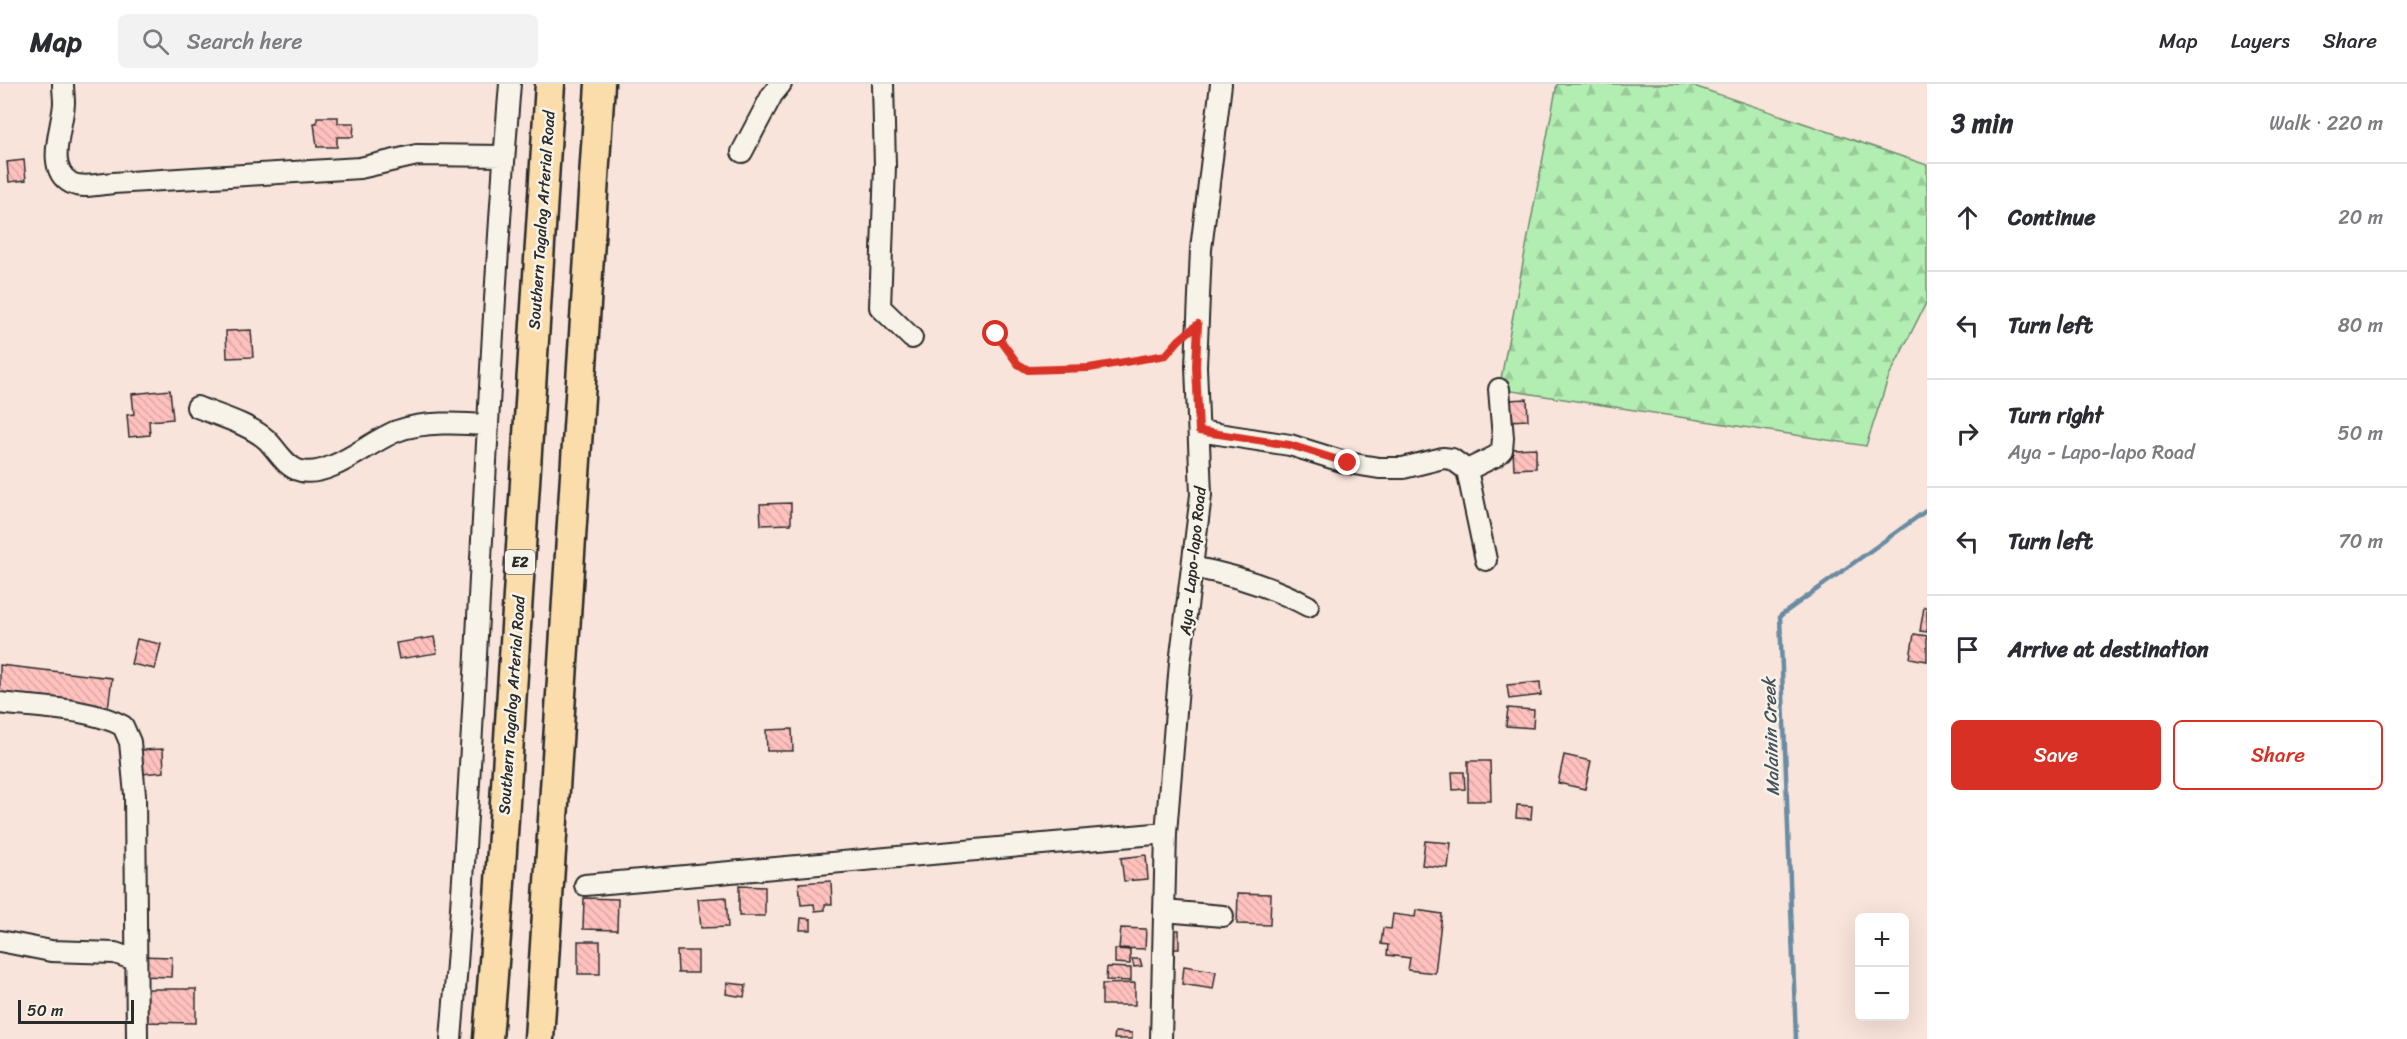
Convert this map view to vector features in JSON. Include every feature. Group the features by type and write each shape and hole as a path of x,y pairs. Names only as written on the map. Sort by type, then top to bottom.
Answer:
{"highway":[{"name":"Southern Tagalog Arterial Road","path":"488,1039 499,898 550,84"},
{"path":"539,1039 600,84"}],"street":[{"path":"63,84 64,103 56,154 60,173 72,184 90,186 360,168 417,155 504,156"},
{"path":"451,1039 468,807 488,425 510,84"},
{"path":"742,152 772,95 781,84"},
{"path":"883,84 885,166 880,308 912,338"},
{"name":"Aya - Lapo-lapo Road","path":"1161,1039 1166,833 1180,663 1202,495 1196,366 1201,249 1221,84"},
{"path":"1467,470 1496,456 1502,450 1499,389"},
{"path":"197,407 249,428 267,440 280,457 300,471 322,470 398,430 449,422 488,425"},
{"path":"1199,431 1290,445 1348,463 1378,468 1403,468 1443,458 1452,459 1467,470 1486,560"},
{"path":"1192,567 1231,574 1260,583 1308,606"},
{"path":"0,703 112,720 123,726 130,742 135,795 137,1039"},
{"path":"585,885 1166,833"},
{"path":"1164,911 1223,916"},
{"path":"0,941 51,951 115,953 135,960"}],"path":[{"path":"996,334 1018,364 1028,370 1089,368 1166,355 1198,324"}],"green space":[{"path":"1557,84 1688,84 1927,165 1927,301 1888,379 1866,446 1499,389"}],"building":[{"path":"317,117 338,117 338,123 354,123 353,137 337,137 337,147 317,147 314,123 317,123"},
{"path":"24,160 26,180 9,182 7,162"},
{"path":"251,330 253,357 227,358 226,331"},
{"path":"170,390 173,419 149,421 150,435 129,437 127,415 134,414 132,394"},
{"path":"1527,399 1528,420 1508,421 1508,400"},
{"path":"1536,448 1536,468 1514,469 1513,449"},
{"path":"791,503 791,524 761,525 760,504"},
{"path":"1924,607 1927,607 1927,632 1920,631"},
{"path":"1914,634 1927,636 1927,661 1910,658"},
{"path":"434,637 437,653 399,659 396,643"},
{"path":"137,639 161,644 155,669 131,664"},
{"path":"0,665 112,678 108,709 0,697"},
{"path":"1540,682 1541,695 1509,699 1507,685"},
{"path":"1508,708 1534,710 1533,728 1506,726"},
{"path":"792,729 793,751 767,751 766,730"},
{"path":"163,749 164,772 142,774 141,750"},
{"path":"1564,755 1591,761 1585,789 1558,783"},
{"path":"1468,761 1490,761 1491,801 1468,801"},
{"path":"1452,772 1464,772 1465,789 1453,790"},
{"path":"1517,805 1532,806 1531,819 1516,818"},
{"path":"1425,841 1451,843 1448,868 1422,865"},
{"path":"1146,855 1148,879 1124,881 1121,858"},
{"path":"831,881 832,904 825,904 825,910 815,911 814,904 801,905 799,883"},
{"path":"739,886 765,887 765,916 739,916"},
{"path":"1238,893 1271,894 1270,925 1237,924"},
{"path":"726,897 728,927 701,928 698,899"},
{"path":"584,898 618,899 617,930 583,929"},
{"path":"1416,910 1442,914 1435,973 1408,970 1410,958 1387,955 1388,945 1381,944 1383,928 1391,929 1393,914 1415,917"},
{"path":"801,918 811,919 811,930 800,930"},
{"path":"1121,928 1146,929 1145,949 1119,948"},
{"path":"1165,930 1179,930 1179,949 1165,949"},
{"path":"578,941 600,941 600,974 578,974"},
{"path":"1115,949 1130,950 1130,964 1115,963"},
{"path":"677,951 698,951 698,973 678,973"},
{"path":"138,956 172,957 171,977 138,976"},
{"path":"1132,959 1140,959 1142,966 1134,967"},
{"path":"1184,966 1216,971 1213,989 1182,984"},
{"path":"1107,967 1131,968 1131,981 1106,980"},
{"path":"727,983 746,985 744,997 726,994"},
{"path":"1135,983 1135,1005 1102,1005 1102,984"},
{"path":"140,989 196,989 196,1023 140,1022"},
{"path":"1115,1032 1132,1033 1132,1039 1114,1039"}],"waterway":[{"name":"Malainin Creek","path":"1796,1039 1780,616 1927,510"}],"route":[{"path":"996,334 1018,364 1028,370 1089,368 1166,355 1198,324 1196,366 1199,431 1290,445 1348,463"}]}
